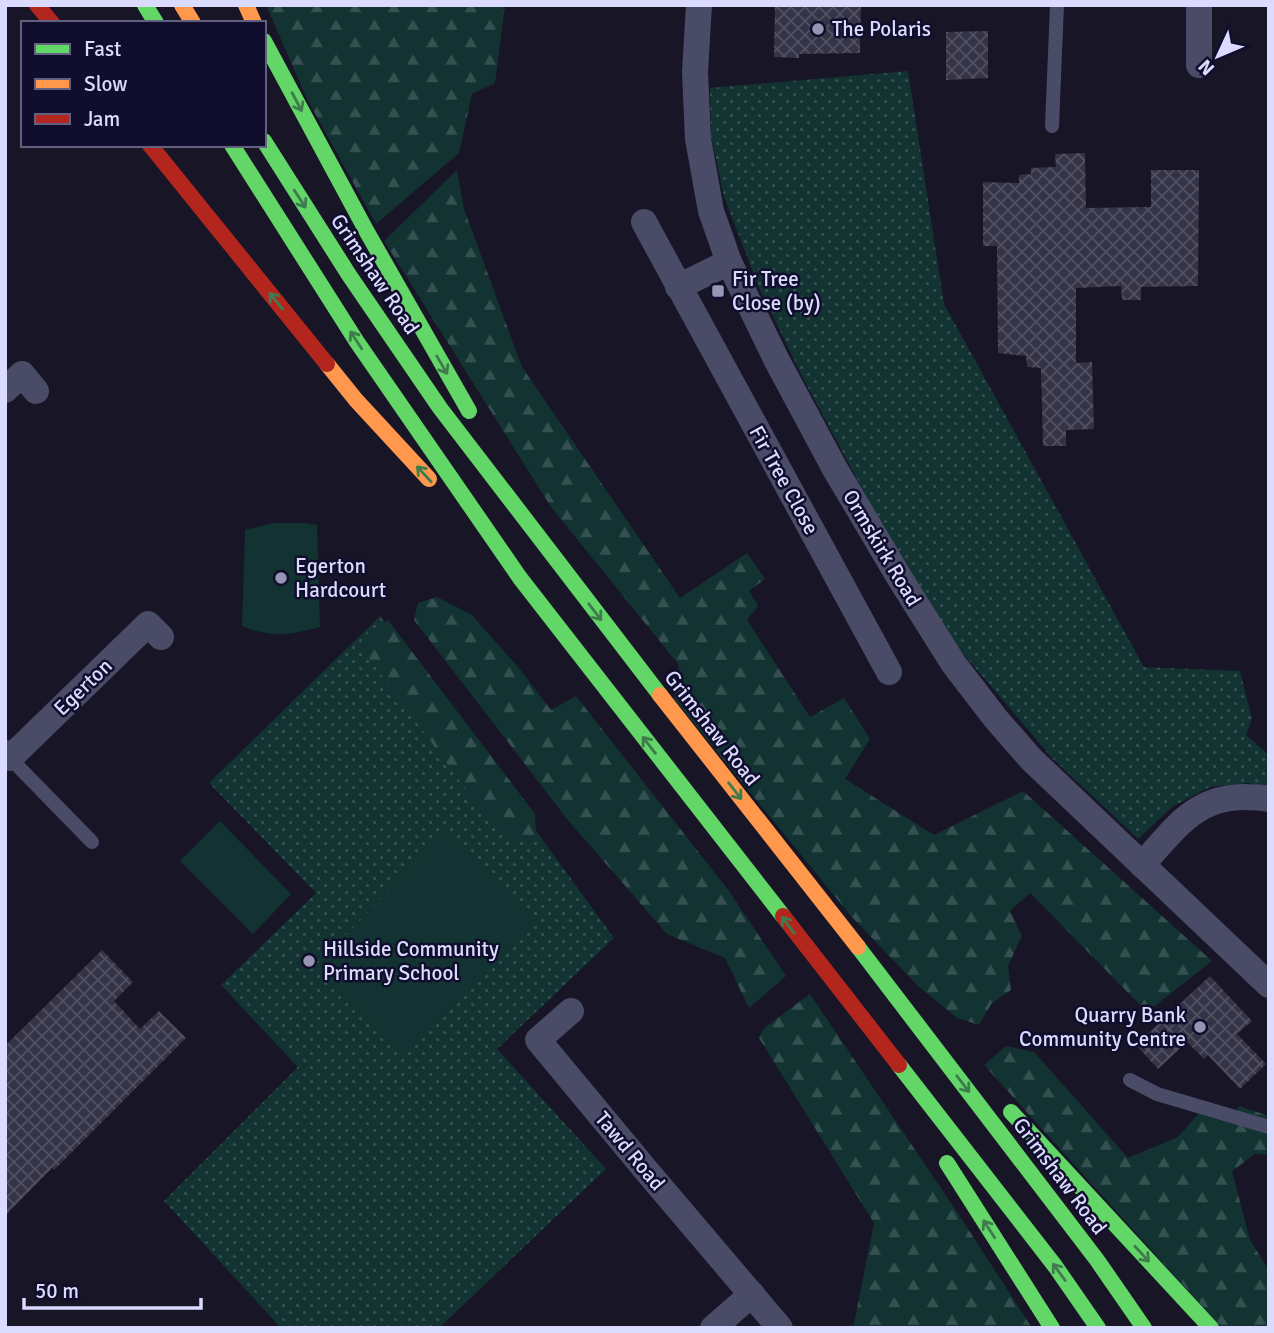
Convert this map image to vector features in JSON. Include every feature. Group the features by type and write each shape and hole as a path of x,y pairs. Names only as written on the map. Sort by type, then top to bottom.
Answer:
{"main road":[{"path":"37,5 49,21"},
{"path":"145,5 155,21"},
{"path":"182,5 192,21"},
{"path":"246,5 253,21"},
{"path":"266,45 367,232 479,428"},
{"name":"Grimshaw Road","path":"266,144 349,275 433,397 632,661 862,952 1089,1249 1144,1328"},
{"path":"152,147 356,400 520,578"},
{"path":"233,147 357,342 520,578 1055,1266 1098,1328"},
{"path":"492,452 553,557"},
{"path":"862,952 975,1074"},
{"path":"830,979 912,1108"},
{"path":"1004,1104 1211,1328"},
{"path":"942,1154 1052,1328"}],"street":[{"name":"Ormskirk Road","path":"699,5 695,72 698,139 711,211 729,262 776,359 835,469 953,663 996,719 1031,759 1269,985"},
{"path":"1199,5 1199,65"},
{"name":"Fir Tree Close","path":"644,222 889,672"},
{"path":"678,287 729,262"},
{"path":"5,390 22,374 36,391"},
{"name":"Egerton","path":"8,756 148,624 161,637"},
{"path":"1142,864 1183,820 1206,804 1232,797 1269,799"},
{"name":"Tawd Road","path":"571,1011 538,1040 780,1328"},
{"path":"713,1328 752,1294"}],"lane":[{"path":"1052,126 1056,5"},
{"path":"8,756 92,842"},
{"path":"1130,1080 1157,1094 1269,1127"}],"green space":[{"path":"266,5 505,5 495,83 472,94 459,153 376,224 307,99"},
{"path":"908,71 944,304 1144,667 1240,671 1252,719 1246,735 1269,755 1269,787 1248,783 1210,787 1172,807 1138,839 1052,758 949,637 880,522 804,380 760,290 724,197 711,136 710,88"},
{"path":"457,170 464,209 522,367 680,598 747,553 765,579 749,591 758,606 747,620 810,717 844,698 870,739 845,779 934,835 1023,791 1212,961 1147,1012 1030,893 1010,911 1022,936 1008,966 1011,990 992,1003 979,1025 957,1018 919,987 850,915 674,699 679,665 551,507 384,241"},
{"name":"Egerton Hardcourt","path":"273,523 317,525 320,627 281,634 242,626 245,530"},
{"path":"437,597 472,615 518,667 551,710 576,696 729,891 786,976 749,1008 725,958 667,934 567,819 414,620 418,603"},
{"name":"Hillside Community Primary School","path":"380,616 614,938 497,1049 606,1169 439,1328 281,1328 164,1201 298,1067 221,985 316,893 209,783"},
{"path":"388,620 535,814 536,834 524,842 498,833 359,644 370,631"},
{"path":"220,821 291,894 253,934 180,861"},
{"path":"447,832 535,923 401,1055 314,967"},
{"path":"810,994 1032,1328 853,1328 874,1223 759,1038 764,1028"},
{"path":"1006,1046 1034,1052 1128,1158 1178,1137 1199,1113 1229,1120 1239,1106 1269,1116 1269,1154 1255,1154 1232,1171 1250,1240 1268,1269 1269,1328 1222,1328 984,1065"}],"building":[{"name":"The Polaris","path":"775,5 861,5 860,53 799,54 799,58 774,57"},
{"path":"988,31 988,78 946,80 946,32"},
{"path":"1085,153 1086,208 1151,207 1151,170 1199,170 1198,286 1141,287 1141,300 1122,300 1121,286 1076,288 1076,363 1092,362 1094,429 1066,430 1066,446 1043,446 1041,368 1027,367 1026,356 998,353 997,246 983,246 983,182 1019,183 1019,175 1031,174 1031,168 1056,167 1055,154"},
{"path":"102,950 133,982 114,1001 140,1029 159,1011 186,1038 5,1216 5,1046"},
{"name":"Quarry Bank Community Centre","path":"1210,976 1252,1021 1237,1034 1266,1064 1240,1089 1208,1055 1204,1059 1187,1042 1158,1069 1136,1045"}],"traffic: fast":[{"path":"145,5 155,21"},
{"path":"266,45 367,232 469,411"},
{"path":"266,144 349,275 440,408 660,695"},
{"path":"233,147 357,342 520,578 783,916"},
{"path":"858,947 1097,1260 1144,1328"},
{"path":"899,1065 1055,1266 1098,1328"},
{"path":"1011,1112 1211,1328"},
{"path":"947,1163 1052,1328"}],"traffic: slow":[{"path":"182,5 192,21"},
{"path":"246,5 253,21"},
{"path":"327,364 356,400 429,479"},
{"path":"660,695 858,947"}],"traffic: jam":[{"path":"37,5 50,21"},
{"path":"152,147 327,364"},
{"path":"783,916 899,1065"}],"place":[{"name":"The Polaris","path":"818,29"},
{"name":"Fir Tree Close (by)","path":"718,291"},
{"name":"Egerton Hardcourt","path":"281,578"},
{"name":"Hillside Community Primary School","path":"309,961"},
{"name":"Quarry Bank Community Centre","path":"1200,1027"}]}
